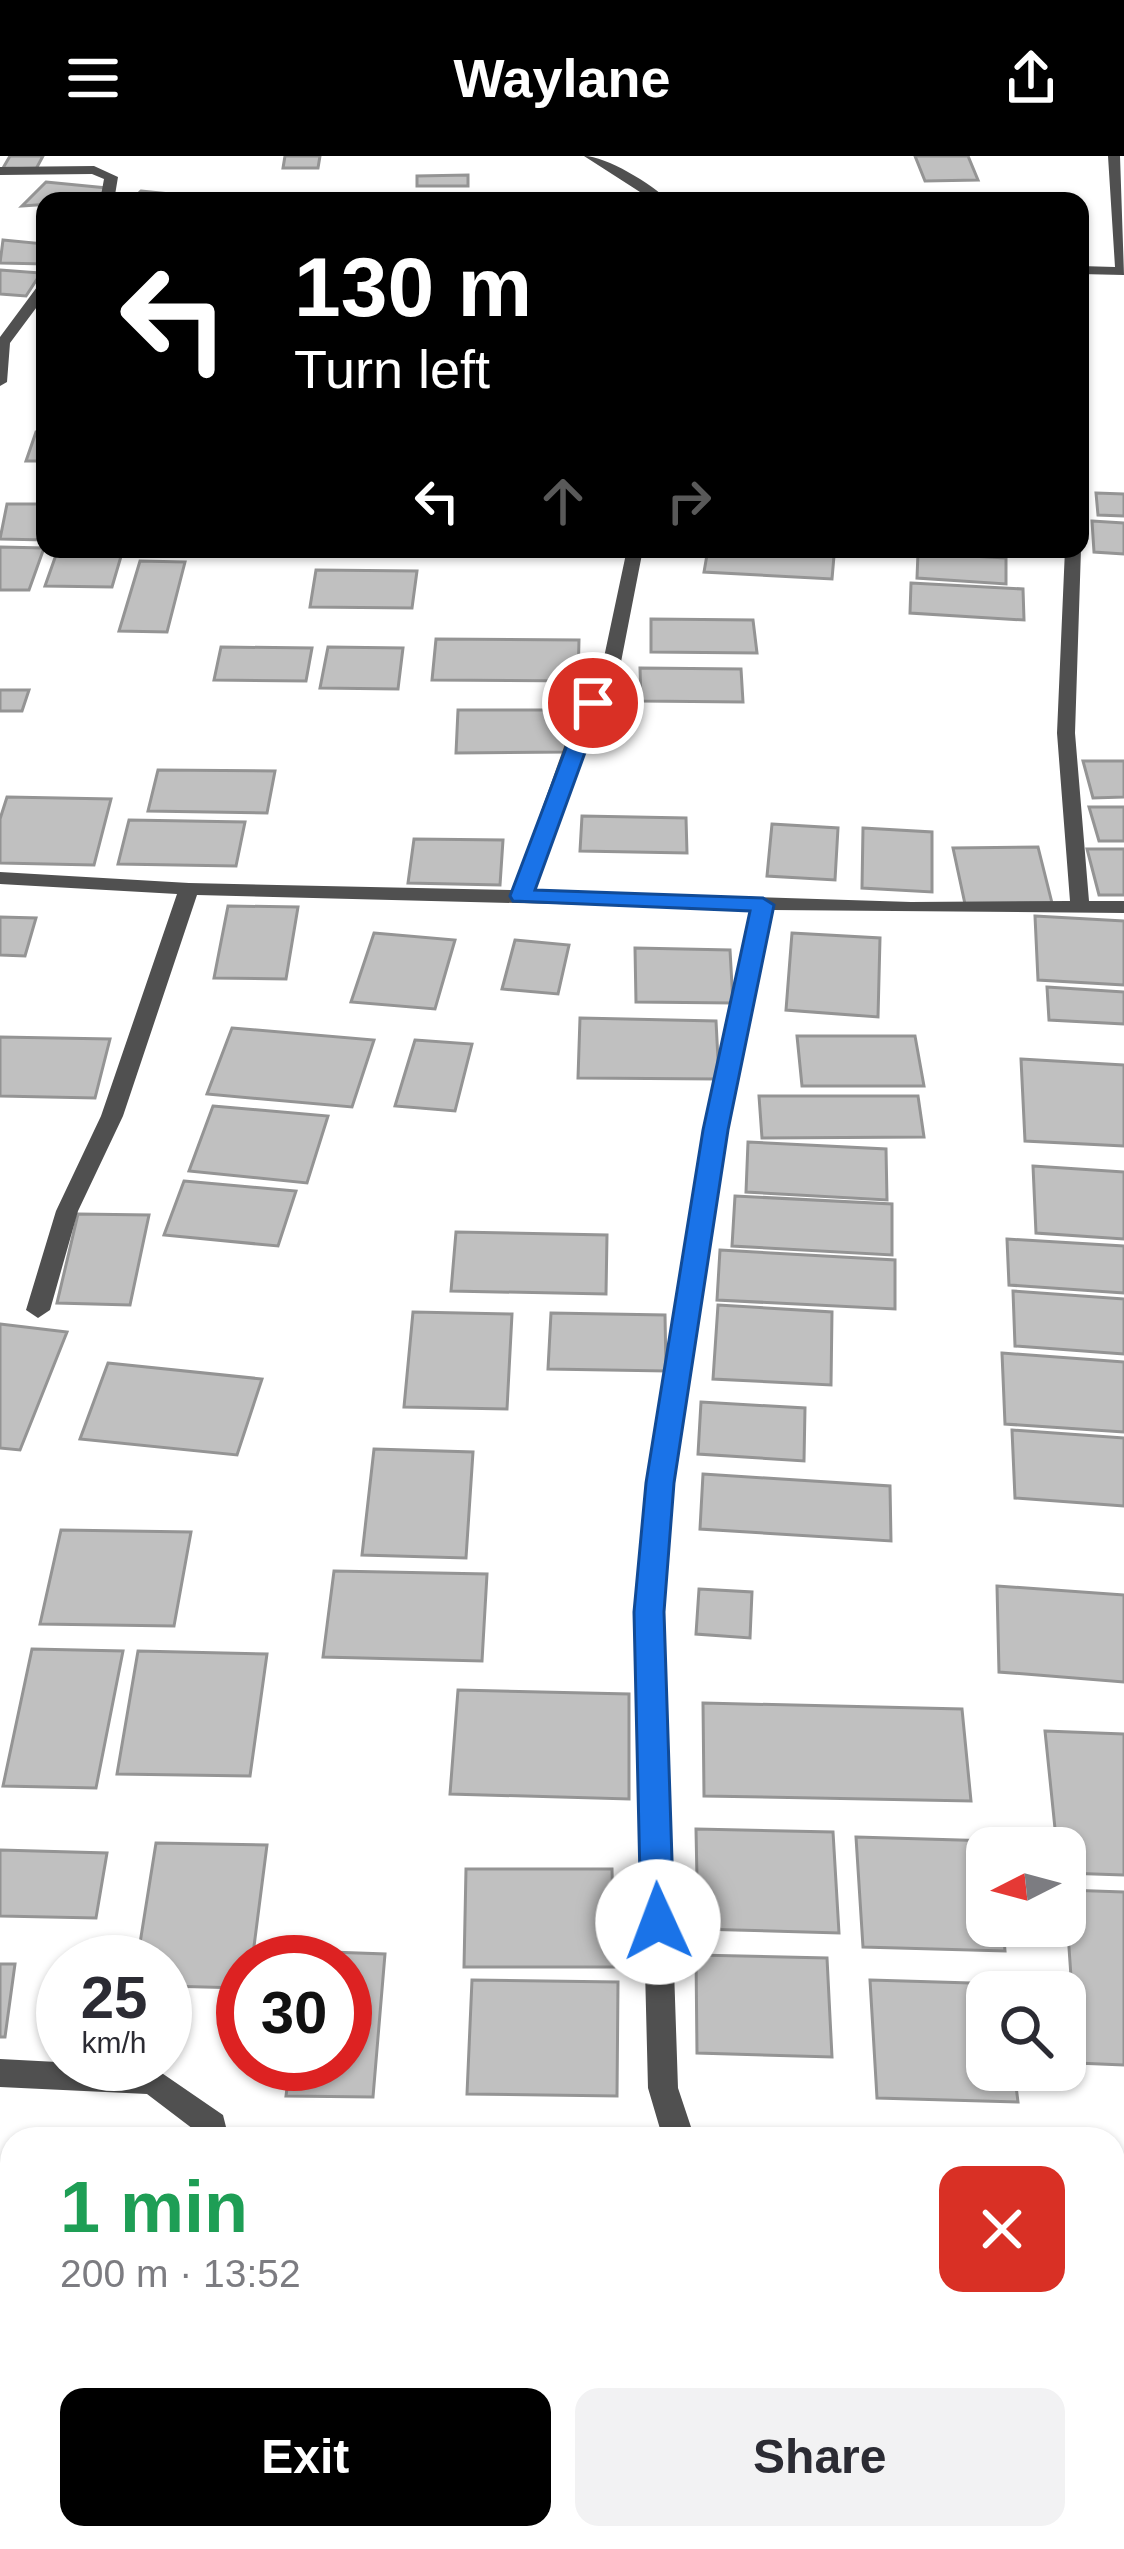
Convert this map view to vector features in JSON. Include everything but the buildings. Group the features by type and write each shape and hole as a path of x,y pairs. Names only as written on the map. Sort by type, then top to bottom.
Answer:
{"street":[{"path":"590,156 606,170 644,184 652,192"},
{"path":"1089,270 1123,271 1114,156"},
{"path":"0,171 97,163 111,177 108,192"},
{"path":"0,382 2,343 36,298"},
{"path":"521,896 574,744 612,662 633,558"},
{"path":"1072,558 1066,775 1081,908"},
{"path":"0,878 189,889 763,905 1124,907"},
{"path":"38,1310 67,1211 112,1116 189,889"},
{"path":"675,2127 663,2088 649,1612 660,1483 682,1330 716,1130 763,905"},
{"path":"0,2073 153,2081 212,2127"}],"route":[{"path":"593,703 521,896 763,905 716,1130 660,1483 649,1612 658,1922"}]}
